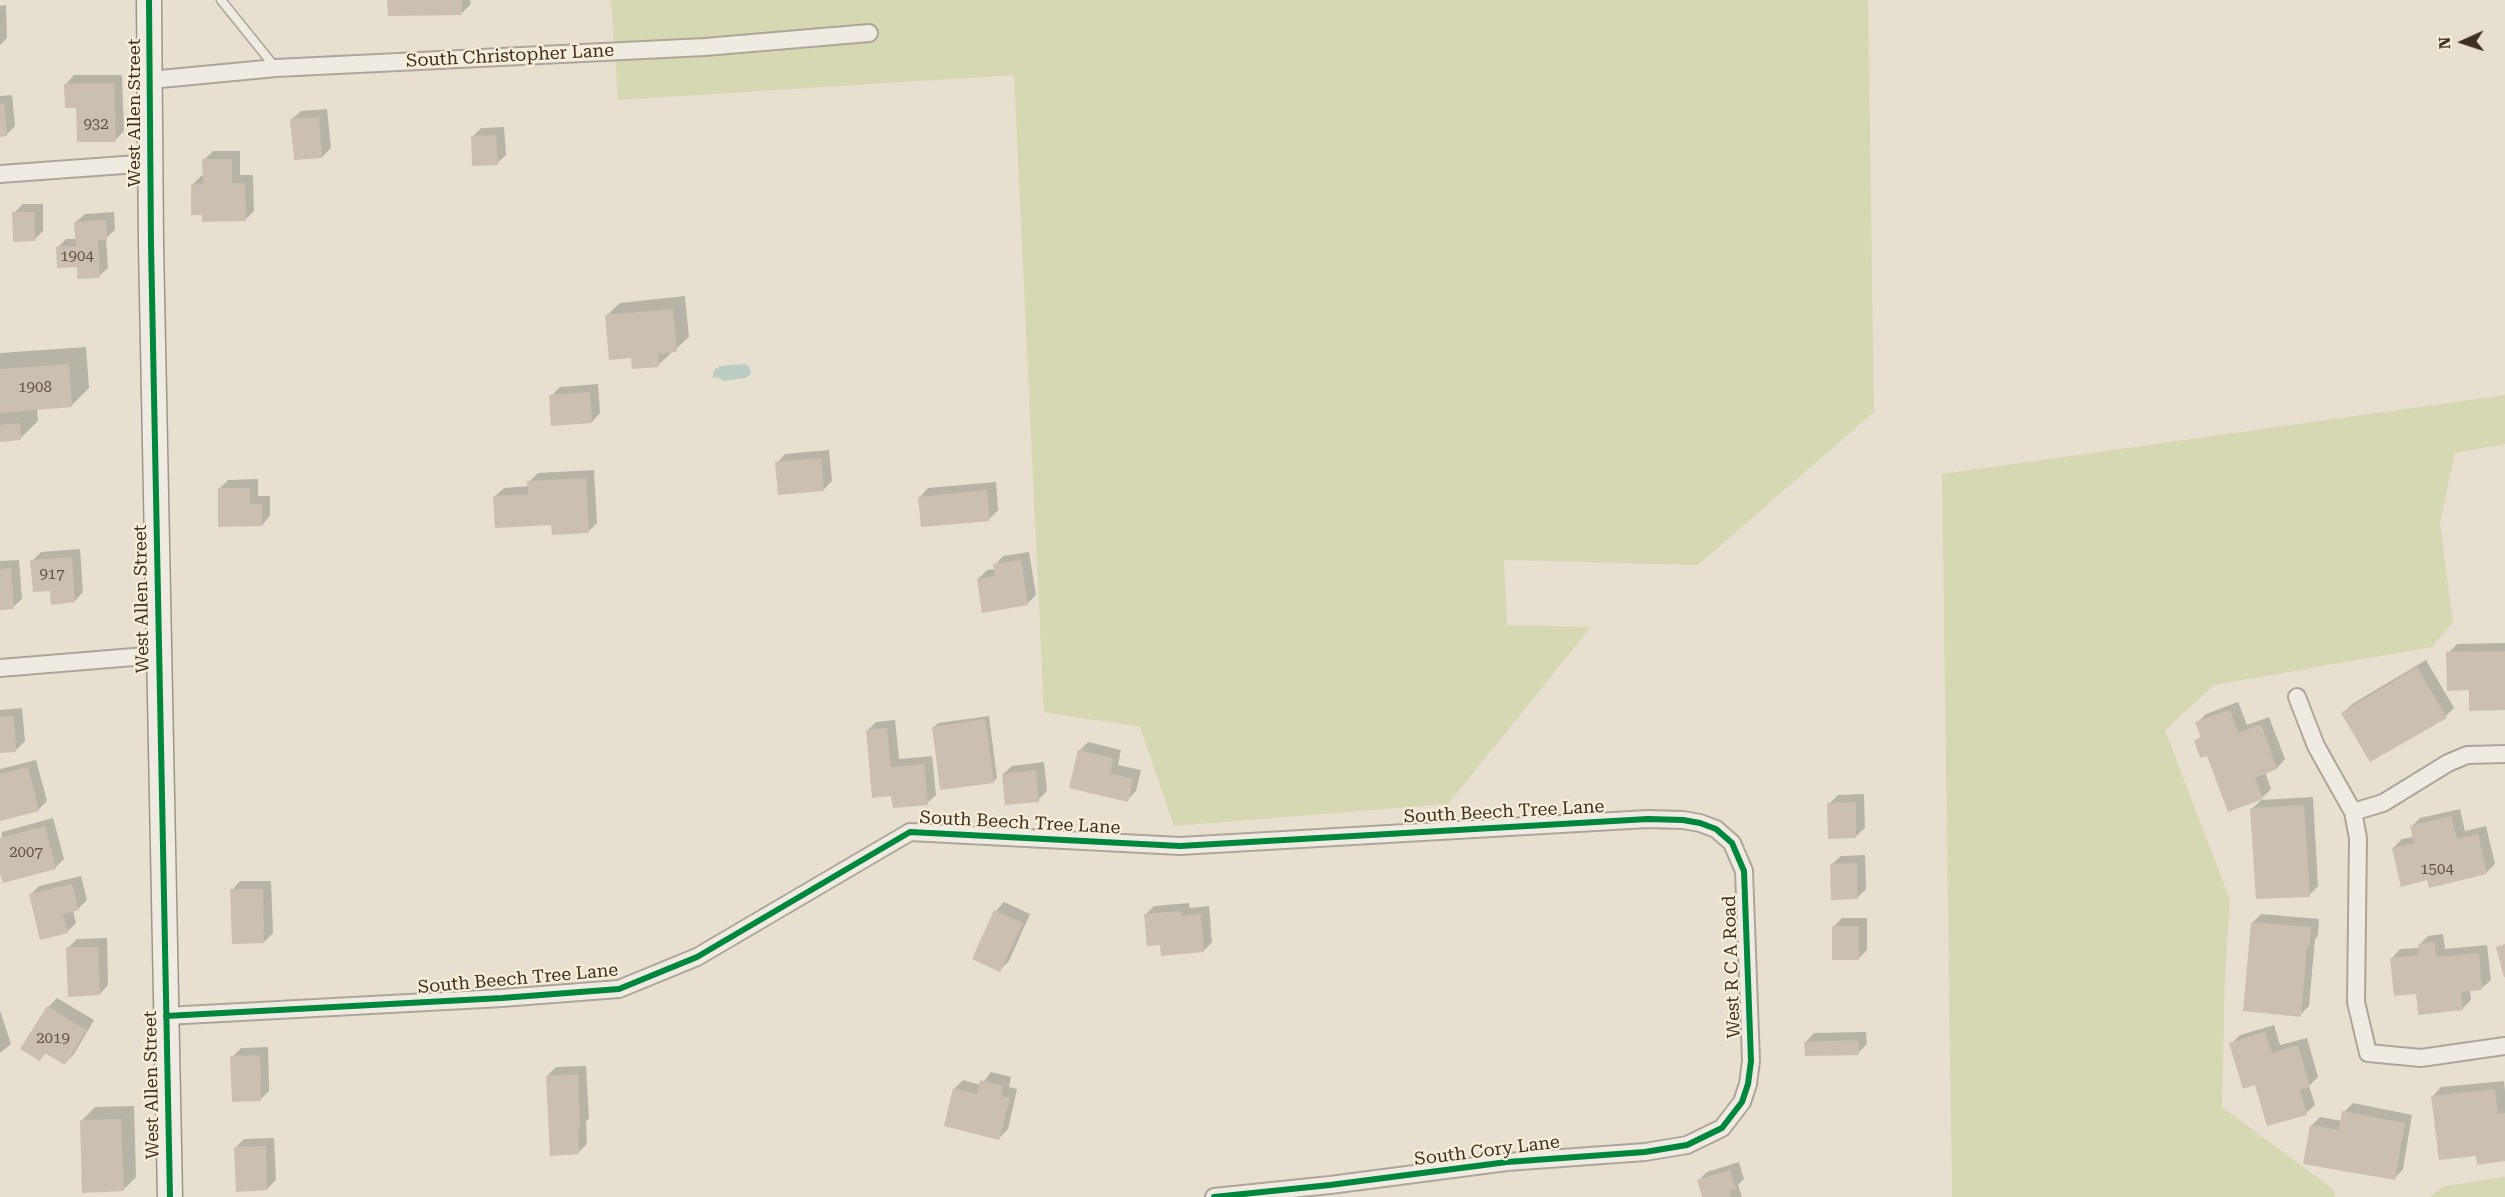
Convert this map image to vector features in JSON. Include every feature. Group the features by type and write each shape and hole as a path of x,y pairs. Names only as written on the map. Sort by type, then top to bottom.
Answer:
{"street":[{"name":"West Allen Street","path":"149,0 158,655 170,1197"},
{"name":"South Christopher Lane","path":"150,80 276,68 705,46 869,33"},
{"path":"0,174 151,163"},
{"path":"0,668 158,655"},
{"path":"2297,697 2316,746 2354,812 2358,838 2356,1002 2368,1053 2421,1058 2505,1046"},
{"path":"2354,812 2383,803 2448,763 2467,755 2505,753"},
{"name":"South Beech Tree Lane","path":"166,1016 501,998 618,989 697,957 910,832 1180,846 1648,819 1683,820 1716,829 1732,843 1744,871"},
{"name":"West R C A Road","path":"1744,871 1751,1061"},
{"name":"South Cory Lane","path":"1214,1197 1342,1184 1507,1162 1645,1152 1687,1145 1722,1128 1733,1115 1742,1102 1748,1084 1751,1061"}],"lane":[{"path":"221,0 276,68"}],"green space":[{"path":"611,0 1868,0 1874,412 1698,565 1504,560 1507,625 1591,627 1448,804 1174,826 1140,727 1044,712 1014,75 618,100"},
{"path":"2505,395 2505,444 2455,453 2440,522 2453,623 2432,647 2214,685 2165,730 2230,900 2225,975 2222,1107 2333,1189 2335,1197 1952,1197 1942,474"},
{"path":"2505,1177 2505,1197 2430,1197 2444,1186"}],"shaded area":[{"path":"745,364 750,368 751,374 745,378 723,381 718,377 713,378 713,371 720,366"}],"building":[{"path":"387,0 462,0 462,15 388,16"},
{"path":"114,83 116,142 77,142 76,108 65,108 64,84"},
{"path":"0,103 4,103 7,136 0,137"},
{"path":"319,117 322,158 294,160 290,119"},
{"path":"496,135 498,165 472,166 471,136"},
{"path":"202,159 232,159 232,183 245,183 246,221 202,222 202,215 191,215 191,185 203,184"},
{"path":"12,212 35,212 35,241 13,242"},
{"path":"106,220 107,240 98,240 100,278 77,279 77,267 57,268 56,247 76,246 74,222"},
{"path":"673,309 677,352 658,354 659,367 632,369 631,358 609,360 605,315"},
{"path":"69,364 72,407 0,413 0,369"},
{"path":"590,392 592,423 551,426 549,395"},
{"path":"20,423 21,440 0,442 0,425"},
{"path":"821,458 824,491 778,495 775,462"},
{"path":"586,478 589,533 552,535 551,525 495,528 493,496 528,494 527,481"},
{"path":"218,488 250,488 250,504 262,504 262,526 218,527"},
{"path":"987,490 990,521 921,527 918,497"},
{"path":"72,557 75,602 51,605 50,591 33,592 30,560"},
{"path":"1021,560 1028,605 982,613 977,579 995,576 993,564"},
{"path":"11,568 14,609 0,610 0,569"},
{"path":"2505,651 2505,710 2469,711 2469,690 2447,691 2446,652"},
{"path":"2417,667 2447,718 2370,762 2341,713"},
{"path":"2230,710 2238,733 2261,724 2277,769 2255,778 2263,799 2228,812 2207,756 2200,758 2194,740 2201,738 2195,722"},
{"path":"14,716 16,752 0,753 0,717"},
{"path":"985,719 994,783 940,790 932,727"},
{"path":"887,728 891,767 924,764 928,805 893,808 891,796 872,798 866,730"},
{"path":"1078,750 1113,758 1110,773 1133,779 1128,802 1069,788"},
{"path":"28,767 39,811 0,821 0,774"},
{"path":"1036,770 1039,802 1005,805 1002,774"},
{"path":"1856,802 1856,838 1828,839 1827,803"},
{"path":"2304,805 2310,897 2256,899 2250,808"},
{"path":"2451,816 2457,839 2478,834 2487,874 2429,888 2427,880 2401,887 2392,848 2414,843 2410,826"},
{"path":"45,826 56,869 3,883 0,874 0,838"},
{"path":"1857,863 1857,899 1831,900 1830,864"},
{"path":"72,884 79,910 63,914 68,933 40,940 29,894"},
{"path":"230,889 263,889 264,943 232,944"},
{"path":"994,910 1023,923 1000,972 972,959"},
{"path":"1181,911 1181,916 1201,914 1204,952 1161,956 1160,945 1147,946 1144,914"},
{"path":"2251,922 2311,927 2310,946 2307,946 2301,1017 2243,1011"},
{"path":"1832,926 1859,926 1859,960 1832,960"},
{"path":"2435,942 2436,957 2479,953 2482,990 2461,992 2463,1010 2418,1015 2416,994 2394,996 2390,958 2419,955 2418,944"},
{"path":"2505,944 2505,977 2504,977 2496,947"},
{"path":"66,947 98,947 100,995 68,997"},
{"path":"47,1006 86,1030 65,1065 45,1053 40,1061 20,1049"},
{"path":"2265,1032 2272,1053 2298,1045 2310,1087 2300,1090 2307,1115 2267,1126 2255,1085 2243,1089 2229,1043"},
{"path":"1858,1040 1859,1055 1805,1056 1804,1042"},
{"path":"260,1055 261,1101 232,1102 230,1056"},
{"path":"578,1074 579,1154 550,1156 546,1076"},
{"path":"980,1080 1003,1086 1001,1096 1010,1098 999,1140 944,1126 953,1088 977,1094"},
{"path":"2495,1089 2498,1114 2505,1113 2505,1161 2477,1165 2476,1156 2439,1160 2431,1096"},
{"path":"2342,1111 2405,1123 2395,1180 2303,1164 2310,1125 2339,1130"},
{"path":"121,1119 124,1191 82,1193 80,1120"},
{"path":"266,1146 267,1190 236,1192 234,1147"},
{"path":"1730,1170 1736,1189 1729,1191 1731,1197 1702,1197 1697,1180"}],"cycle path":[{"path":"149,0 151,244 170,1197"},
{"path":"166,1016 502,998 619,989 697,957 910,832 1180,846 1648,819 1700,823 1716,829 1732,843 1744,871 1751,1061 1748,1084 1742,1102 1722,1128 1687,1145 1645,1152 1507,1162 1330,1185 1214,1197"}]}
